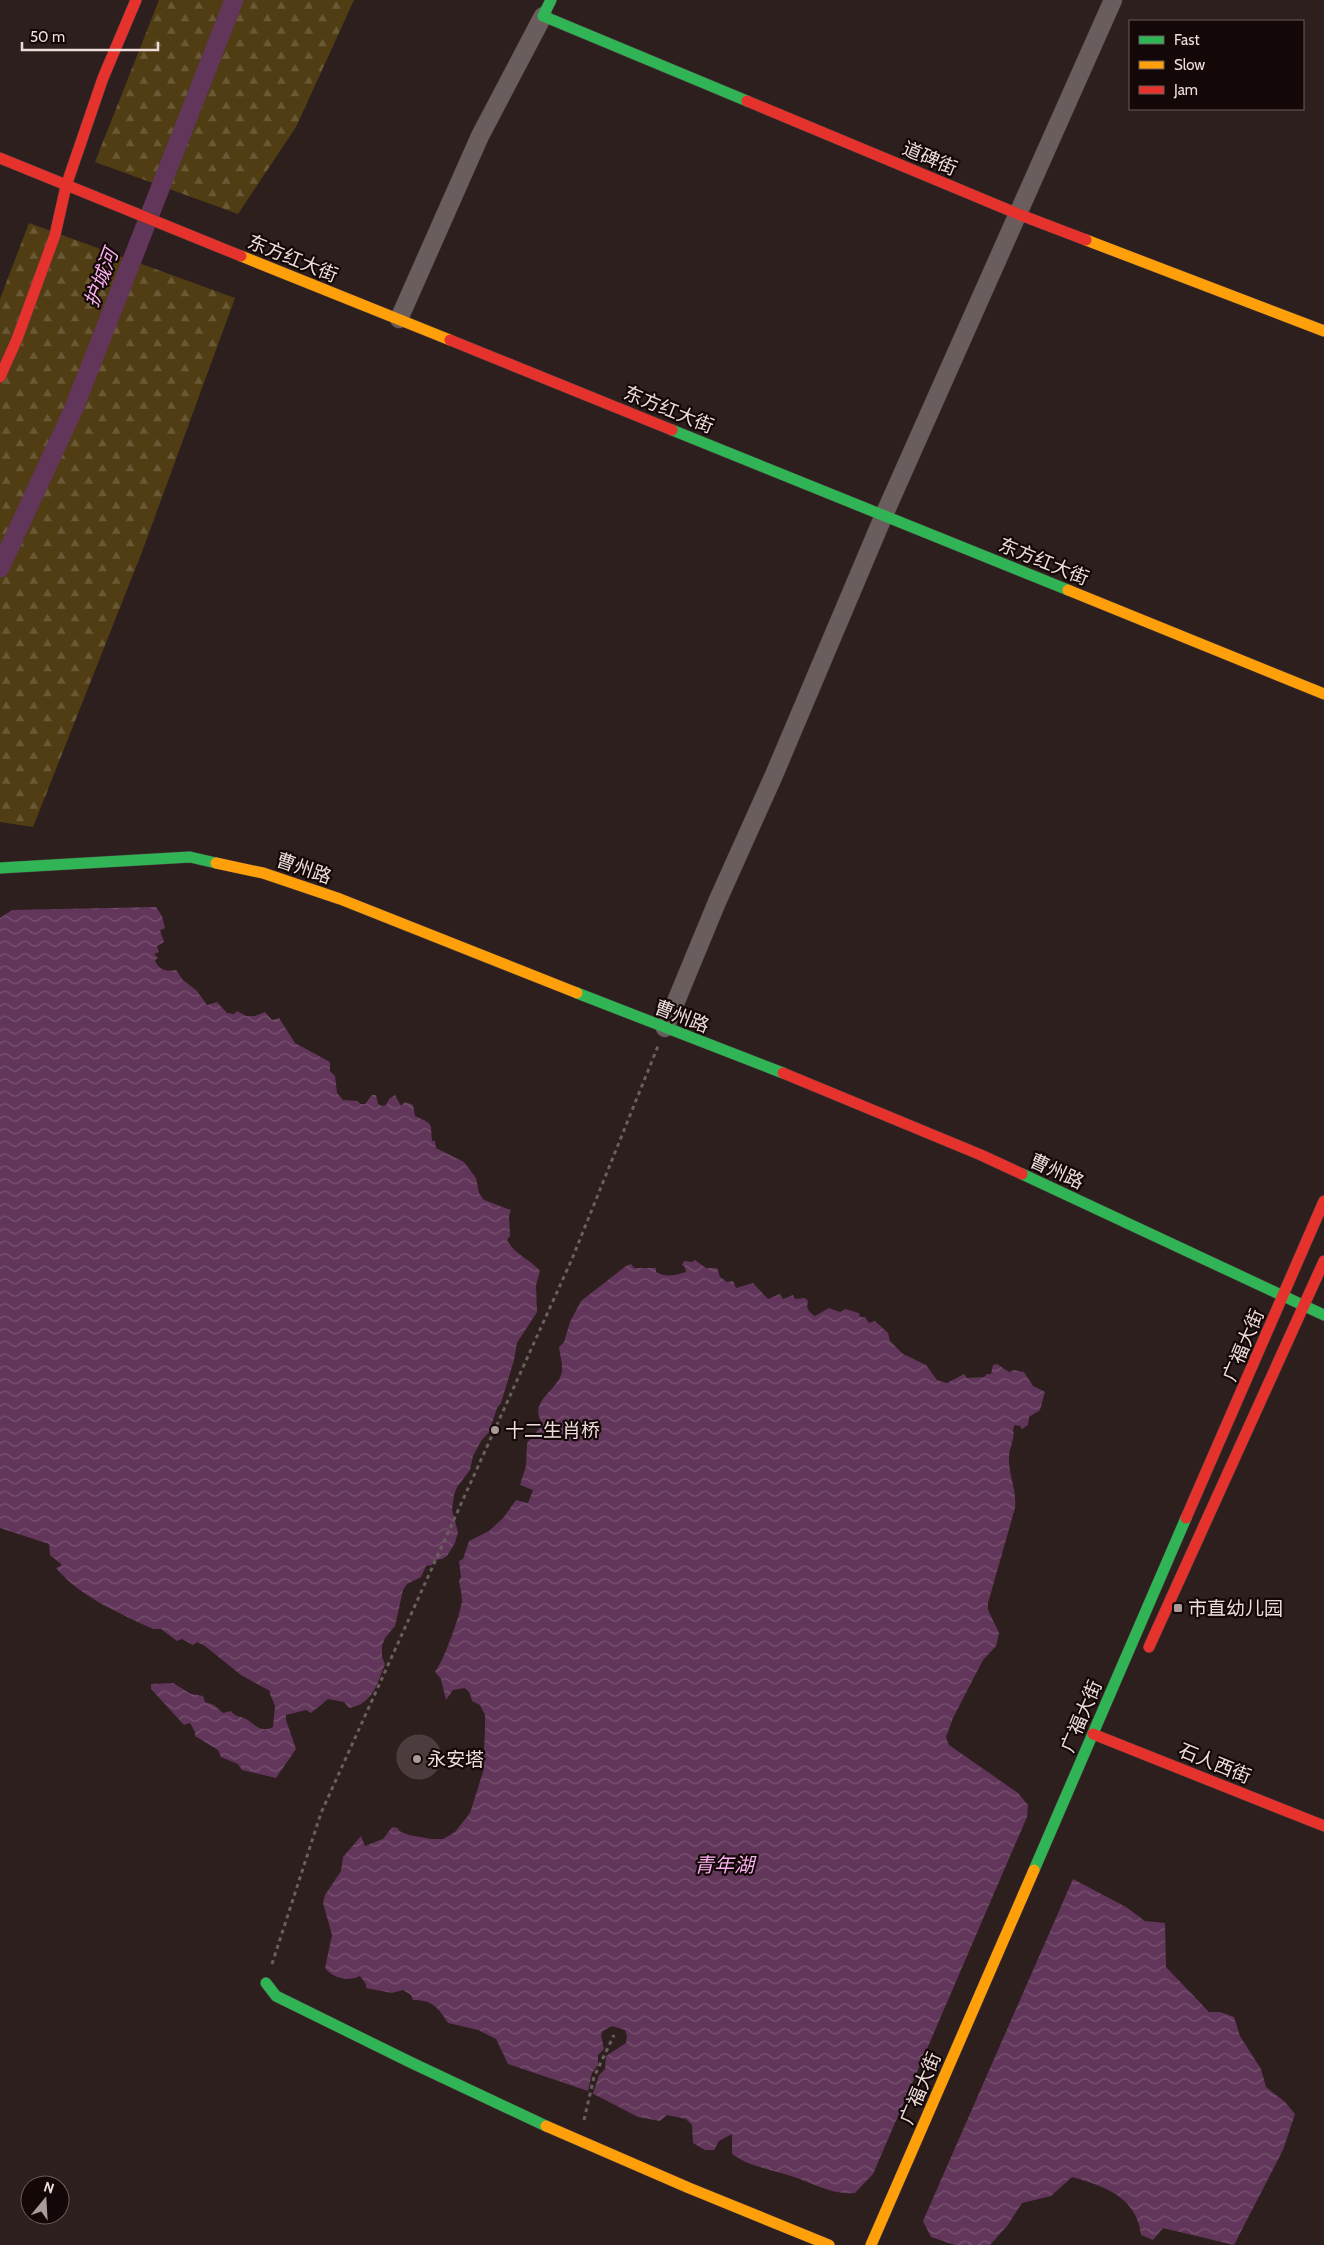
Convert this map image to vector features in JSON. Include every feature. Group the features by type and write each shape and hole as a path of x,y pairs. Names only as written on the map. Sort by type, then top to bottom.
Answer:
{"main road":[{"path":"0,377 17,339 55,235 66,186 103,78 136,0"},
{"path":"543,16 551,0"},
{"name":"道碑街","path":"543,16 1018,214 1324,331"},
{"name":"东方红大街","path":"0,158 884,514 1324,694"},
{"name":"曹州路","path":"0,868 190,857 263,872 340,899 765,1066 981,1155 1324,1315"},
{"name":"广福大街","path":"875,2244 1093,1734 1324,1202"},
{"name":"广福大街","path":"1144,1658 1305,1306 1324,1260"},
{"name":"石人西街","path":"1093,1734 1324,1826"},
{"path":"266,1983 276,1996 372,2045 718,2202 829,2245"}],"street":[{"path":"665,1028 717,902 774,774 884,514 1113,0"},
{"path":"399,319 480,136 543,16"}],"path":[{"path":"266,1983 322,1814 572,1259 665,1028"},
{"path":"578,2140 594,2077 614,2035"}],"green space":[{"path":"159,0 354,0 296,127 238,214 95,162"},
{"path":"29,223 235,298 142,552 33,827 0,822 0,299"}],"water":[{"path":"156,907 162,916 165,928 160,930 164,942 157,946 159,952 154,954 158,958 155,960 158,966 169,971 176,970 183,980 197,991 207,1005 217,1002 227,1013 234,1014 237,1011 246,1016 255,1016 265,1012 272,1020 279,1018 295,1043 330,1062 330,1071 335,1076 337,1093 343,1100 358,1101 360,1104 365,1104 372,1095 376,1095 378,1104 382,1106 386,1105 389,1099 395,1095 401,1106 405,1102 413,1105 415,1116 429,1123 432,1141 435,1141 436,1148 464,1162 476,1178 479,1193 484,1200 511,1210 509,1216 510,1236 507,1240 518,1253 540,1271 536,1285 537,1312 517,1343 501,1403 497,1408 489,1432 481,1441 473,1456 470,1470 457,1487 454,1495 452,1510 458,1532 455,1543 447,1556 435,1560 432,1565 426,1566 421,1577 407,1584 403,1590 395,1626 385,1638 382,1646 382,1657 385,1664 369,1698 357,1706 349,1708 344,1702 328,1699 311,1713 306,1710 286,1715 296,1749 276,1778 242,1770 238,1764 221,1757 218,1750 195,1736 190,1723 184,1725 151,1689 151,1684 173,1683 191,1694 203,1696 205,1702 214,1705 223,1713 231,1711 261,1729 273,1727 275,1706 270,1691 241,1675 205,1646 197,1642 193,1645 182,1639 177,1641 161,1629 153,1629 88,1596 76,1588 56,1568 62,1565 50,1555 49,1544 0,1528 0,918 12,910"},
{"name":"青年湖","path":"695,1260 706,1268 717,1268 720,1277 727,1282 733,1281 736,1288 753,1283 768,1299 780,1294 783,1299 793,1295 795,1299 805,1298 808,1301 808,1310 815,1316 829,1308 840,1312 845,1309 859,1313 860,1317 865,1317 869,1323 875,1321 888,1333 890,1341 903,1354 926,1365 937,1380 947,1383 964,1374 967,1378 984,1377 987,1374 991,1374 993,1365 997,1364 1009,1372 1014,1370 1024,1372 1033,1386 1045,1392 1040,1410 1029,1417 1028,1425 1022,1429 1020,1426 1015,1425 1013,1429 1009,1463 1015,1495 1015,1508 988,1603 988,1610 999,1633 996,1646 983,1660 953,1718 946,1737 949,1745 1018,1793 1028,1805 1027,1817 873,2174 855,2193 830,2190 746,2162 732,2154 732,2134 719,2141 714,2150 705,2150 693,2143 692,2125 686,2119 667,2115 660,2121 638,2117 588,2091 508,2064 496,2039 478,2030 448,2023 434,2005 425,2001 413,2000 411,1995 403,1990 392,1993 366,1988 366,1984 360,1976 351,1979 336,1977 325,1968 332,1935 323,1903 325,1895 341,1871 343,1857 361,1836 365,1846 383,1839 392,1827 398,1828 399,1831 409,1835 443,1839 455,1832 470,1813 483,1772 485,1715 480,1705 472,1701 470,1693 465,1688 453,1690 446,1700 441,1679 435,1672 447,1648 461,1608 459,1561 463,1559 469,1541 489,1531 504,1517 516,1500 528,1503 533,1490 520,1485 526,1466 527,1443 543,1424 538,1410 540,1403 561,1375 562,1365 559,1347 564,1342 570,1322 581,1301 626,1266 631,1264 634,1268 656,1268 656,1272 671,1275 686,1272 685,1267 682,1265 684,1261 692,1262"},
{"path":"1073,1879 1126,1907 1145,1921 1165,1923 1166,1967 1209,2012 1220,2012 1234,2017 1240,2036 1261,2069 1266,2087 1285,2102 1295,2114 1283,2150 1234,2245 1163,2228 1153,2240 1141,2235 1133,2211 1126,2202 1107,2189 1072,2177 1051,2196 1022,2203 1007,2226 990,2245 955,2245 931,2237 923,2221"}],"pier":[{"path":"612,2026 625,2030 627,2036 626,2043 606,2056 605,2069 599,2075 593,2093 588,2091 592,2073 598,2065 598,2055 604,2049 601,2035 603,2031"}],"building":[{"path":"419,1735 431,1739 437,1745 441,1757 437,1769 431,1775 419,1779 407,1775 401,1769 397,1757 401,1745 407,1739"}],"waterway":[{"name":"护城河","path":"0,568 74,408 234,0"}],"traffic: fast":[{"path":"551,0 543,16 747,101"},
{"path":"672,430 1068,590"},
{"path":"0,868 190,857 216,863"},
{"path":"577,993 783,1073"},
{"path":"1022,1174 1324,1315"},
{"path":"1034,1870 1186,1518"},
{"path":"266,1983 276,1996 546,2126"}],"traffic: slow":[{"path":"1086,240 1324,331"},
{"path":"241,256 450,340"},
{"path":"1068,590 1324,694"},
{"path":"216,863 263,873 340,899 577,993"},
{"path":"871,2245 1034,1870"},
{"path":"546,2126 689,2188 829,2245"}],"traffic: jam":[{"path":"0,377 17,339 55,235 66,186 103,78 136,0"},
{"path":"747,101 1018,214 1086,240"},
{"path":"0,158 241,256"},
{"path":"450,340 672,430"},
{"path":"783,1073 981,1155 1022,1174"},
{"path":"1186,1518 1324,1201"},
{"path":"1149,1647 1324,1261"},
{"path":"1093,1734 1324,1826"}],"place":[{"name":"十二生肖桥","path":"495,1430"},
{"name":"市直幼儿园","path":"1178,1608"},
{"name":"永安塔","path":"417,1759"}]}
